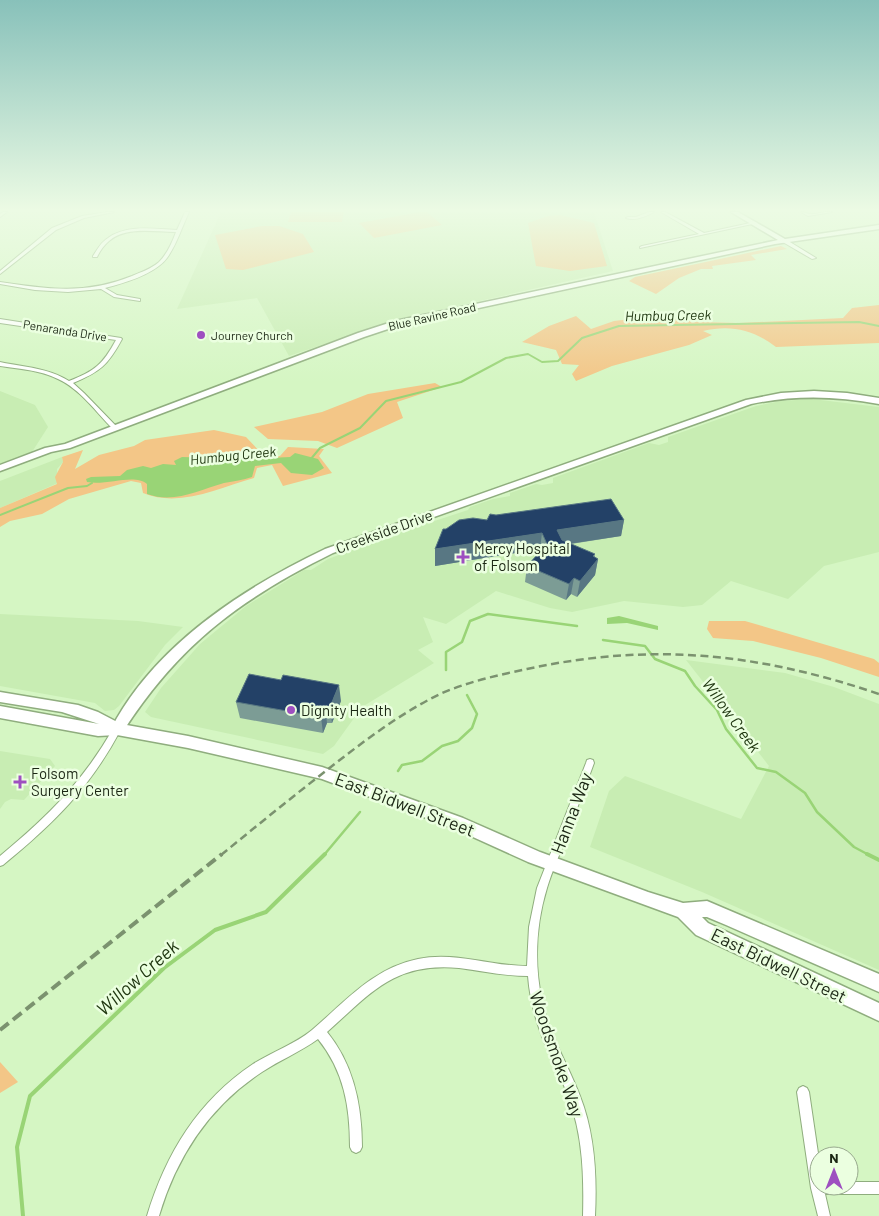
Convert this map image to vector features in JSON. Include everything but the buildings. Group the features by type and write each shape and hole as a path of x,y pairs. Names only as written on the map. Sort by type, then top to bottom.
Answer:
{"main road":[{"name":"Blue Ravine Road","path":"0,470 361,335 398,323 650,269"},
{"name":"Creekside Drive","path":"117,729 155,675 185,643 267,582 329,551 749,402 782,395 807,394 846,396 879,401"},
{"name":"Blue Ravine Road","path":"0,476 67,446"},
{"name":"East Bidwell Street","path":"0,697 88,713 107,719 117,729"},
{"name":"East Bidwell Street","path":"0,712 98,730 117,729 226,750 353,783 399,800 552,864 683,911 702,929 879,1012"},
{"name":"East Bidwell Street","path":"683,911 706,909 879,983"}],"street":[{"path":"0,283 70,292 103,289 121,284 152,269"},
{"path":"103,289 116,296 138,300"},
{"name":"Penaranda Drive","path":"0,321 119,339 105,364 96,371 69,383"},
{"path":"0,364 46,372 69,383 115,428"},
{"name":"Creekside Drive","path":"0,862 39,830 74,796 101,760 117,729"},
{"name":"Hanna Way","path":"552,864 590,763"},
{"name":"Woodsmoke Way","path":"552,864 537,907 531,971 538,1011 578,1108 587,1146 590,1173 589,1216"},
{"path":"153,1216 171,1166 186,1141 208,1112 239,1081 319,1031 369,985 402,968 427,963 453,962 501,970 531,971"},
{"path":"319,1031 331,1046 349,1085 356,1119 356,1147"},
{"path":"803,1092 811,1146"},
{"path":"859,1188 879,1188"},
{"path":"819,1196 824,1216"}],"shaded area":[{"path":"195,269 612,269 613,271 395,320 289,356 257,298 177,309"},
{"path":"226,269 248,269 243,270"},
{"path":"555,269 587,269 570,271"},
{"path":"674,269 713,269 701,269 679,278 656,294 629,281 635,277"},
{"path":"879,305 879,343 776,347 759,336 742,330 713,329 703,331 712,335 689,345 612,366 576,381 572,374 579,365 562,364 556,350 522,342 549,326 576,316 591,329 614,321 656,316 698,322 739,323 843,318 852,308"},
{"path":"435,383 442,387 397,402 403,418 337,448 318,441 268,439 254,427 322,412 368,394"},
{"path":"0,391 35,405 48,427 32,452 0,464"},
{"path":"812,399 879,407 879,552 824,566 788,599 731,581 702,605 683,607 624,601 572,612 550,608 496,591 446,624 423,617 433,642 418,650 434,663 362,707 334,746 323,754 151,717 145,712 161,688 200,644 246,606 304,570 311,570 328,559 468,510 470,507 493,499 510,496 510,493 536,484 553,483 553,478 649,443 659,445 668,442 668,437 756,406 781,401"},
{"path":"214,430 246,437 264,456 280,456 288,447 324,449 319,456 332,473 283,486 272,465 257,468 254,478 199,495 171,498 143,493 141,483 131,481 69,499 42,514 10,521 0,527 0,508 57,484 55,477 63,462 62,457 83,450 75,469 99,455 134,446 145,440"},
{"path":"295,453 318,459 324,468 312,475 291,473 281,463 255,466 252,477 177,497 157,497 147,494 147,484 142,481 128,480 95,483 87,482 86,479 91,477 120,476 127,470 143,466 151,468 163,464 176,465 174,461 182,457 249,459 290,457"},
{"path":"62,457 63,462 57,469 58,483 0,508 0,481"},
{"path":"0,614 138,621 183,627 165,645 119,706 114,710 105,711 95,703 0,686"},
{"path":"619,616 658,626 658,630 627,623 607,624 607,618"},
{"path":"709,621 745,621 874,659 879,663 879,677 821,658 753,641 713,638 707,629"},
{"path":"686,660 785,673 834,687 879,704 879,970 702,892 590,847 609,791 625,776 741,819 769,766"},
{"name":"Folsom Surgery Center","path":"0,751 50,759 55,766 24,800 11,799 5,802 0,809"},
{"path":"0,1062 18,1082 0,1093"}],"waterway":[{"name":"Humbug Creek","path":"310,460 320,448 360,428 386,401 461,382 506,358 528,354 542,362 558,361 582,338 619,326 859,322 879,326"},
{"name":"Humbug Creek","path":"0,515 68,488 87,486 92,483"},
{"name":"Willow Creek","path":"446,670 446,652 462,642 470,621 488,614 577,626"},
{"name":"Willow Creek","path":"603,640 645,646 655,659 685,671 695,686 717,710 726,729 757,768 776,772 805,793 817,812 854,847 869,855"},
{"name":"Willow Creek","path":"398,771 402,765 422,761 442,746 458,741 472,728 477,714 467,695"},
{"name":"Willow Creek","path":"324,855 360,812"},
{"name":"Willow Creek","path":"23,1216 17,1147 30,1096 164,968 215,930 266,912 324,855"},
{"name":"Willow Creek","path":"869,855 879,860"}],"railway":[{"path":"221,855 292,797 399,717 440,694 494,676 573,661 618,656 661,654 704,656 791,669 879,694"},
{"path":"0,1030 222,854"}],"place":[{"name":"Journey Church","path":"201,335"},
{"name":"Mercy Hospital of Folsom","path":"463,557"},
{"name":"Dignity Health","path":"291,710"},
{"name":"Folsom Surgery Center","path":"20,782"}]}
